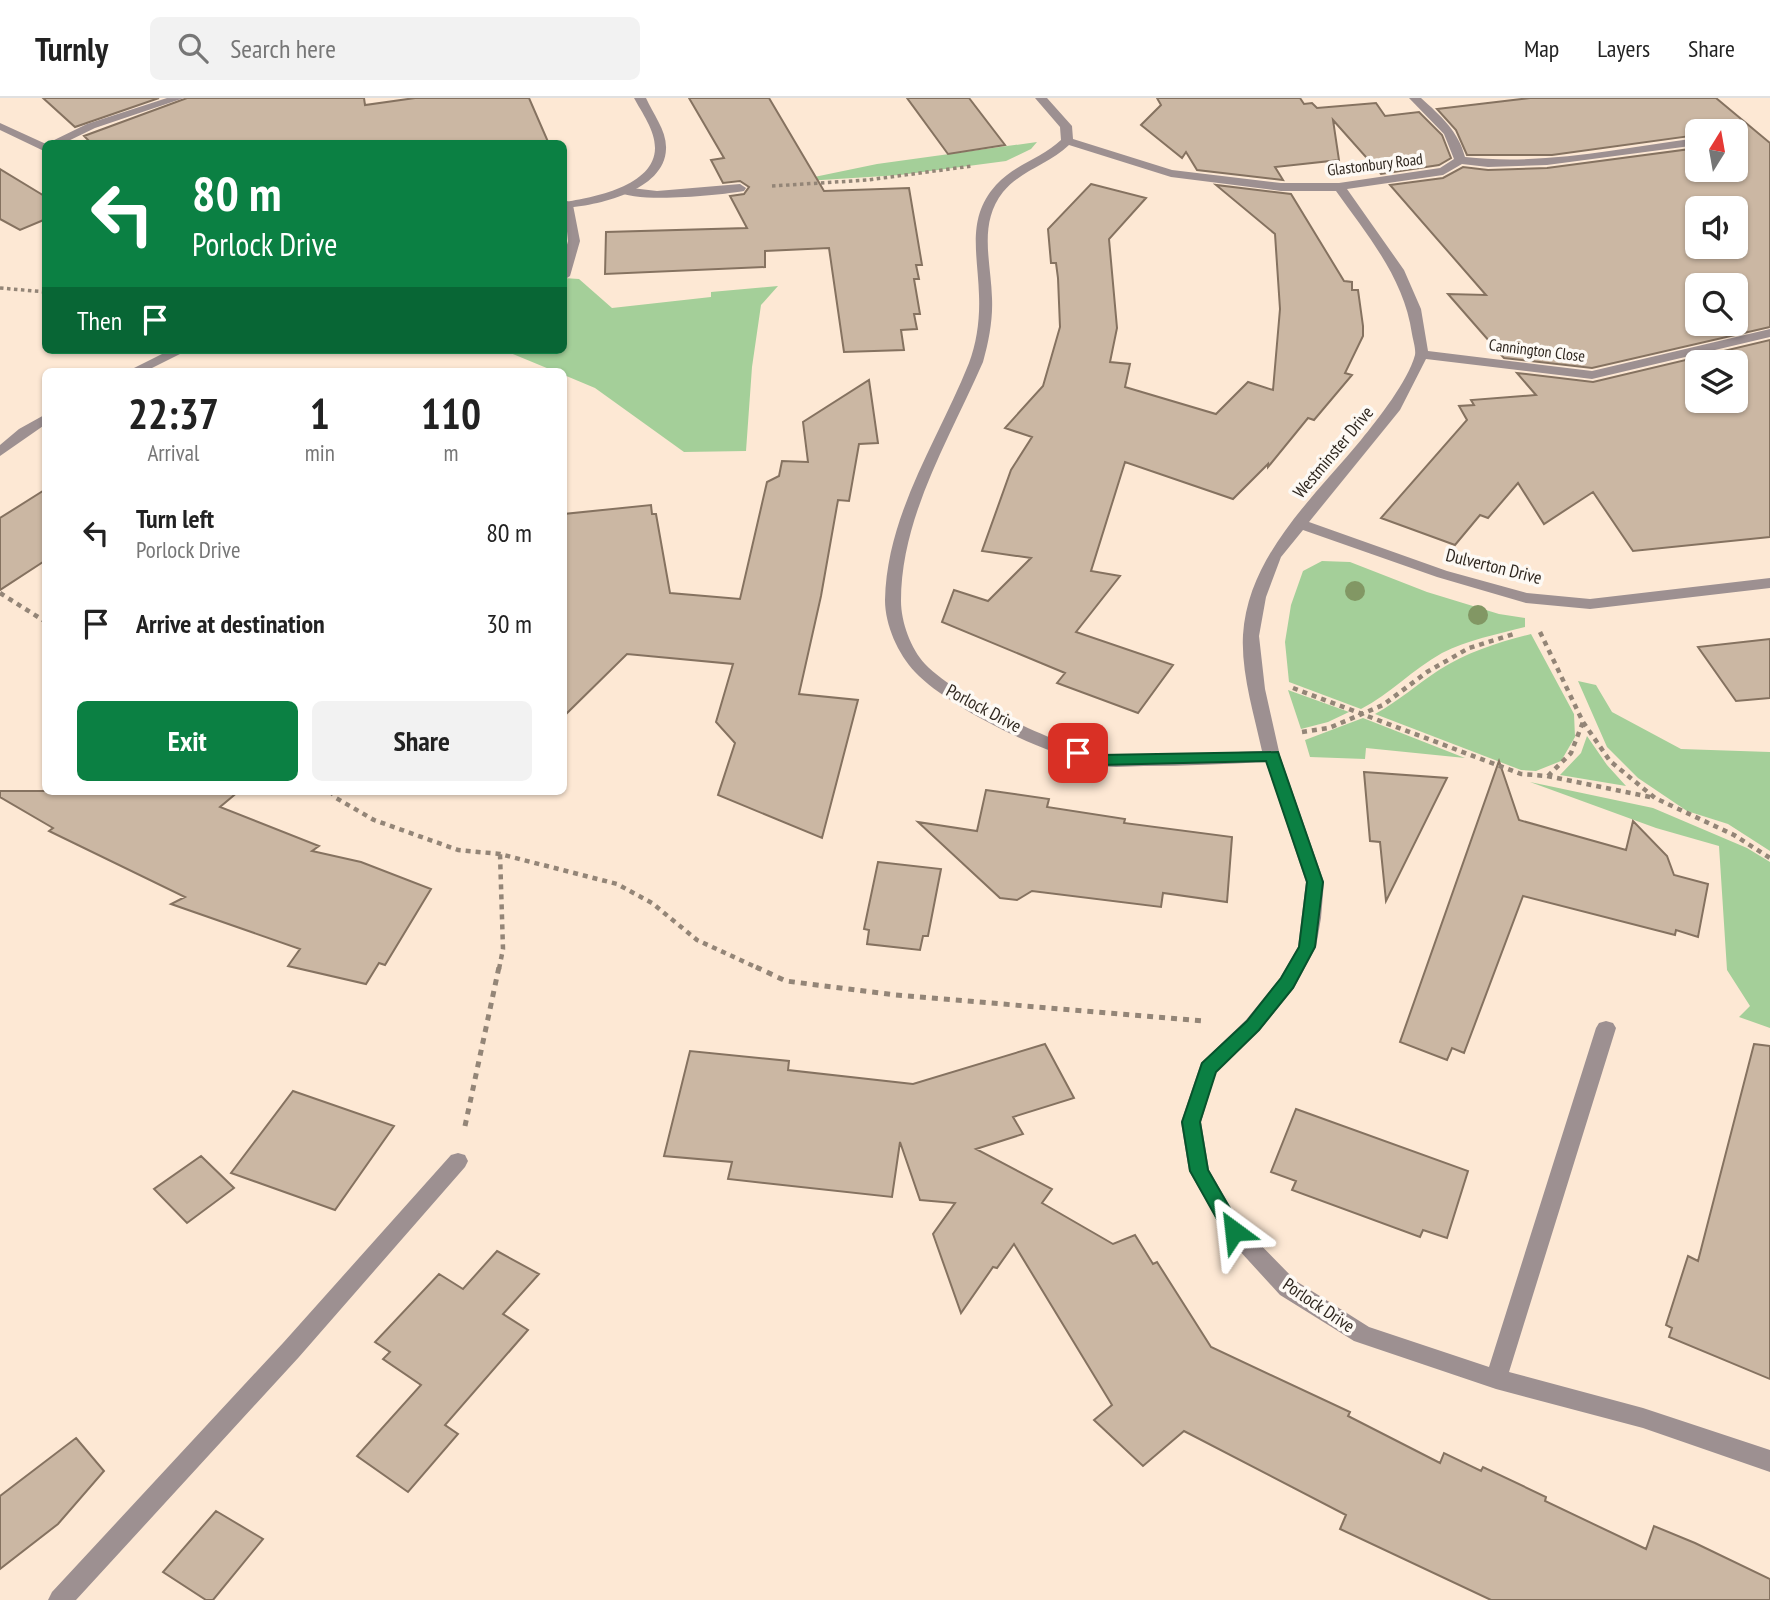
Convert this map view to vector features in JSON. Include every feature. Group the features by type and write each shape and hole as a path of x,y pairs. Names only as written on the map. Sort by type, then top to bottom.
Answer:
{"street":[{"path":"61,140 91,126 178,98"},
{"path":"567,205 588,203 623,191 649,174 660,155 660,140 640,98"},
{"path":"1041,98 1066,126 1068,141"},
{"path":"1415,98 1452,136 1458,146 1460,160 1492,165 1531,162 1685,143"},
{"path":"0,126 42,145"},
{"name":"Porlock Drive","path":"1068,141 1055,154 1029,167 1000,187 988,203 980,222 986,310 977,360 915,500 895,566 893,604 900,634 920,668 950,693 1057,746 1100,760 1270,747 1315,882 1307,947 1287,983 1253,1026 1208,1068 1191,1122 1199,1171 1234,1231 1288,1288 1362,1334 1496,1379 1643,1418 1770,1461"},
{"name":"Glastonbury Road","path":"1068,141 1171,173 1281,187 1339,187 1443,171 1460,160"},
{"path":"1339,187 1398,270 1415,309 1422,354"},
{"path":"623,191 657,195 740,188"},
{"path":"567,213 574,241 567,266"},
{"name":"Cannington Close","path":"1422,354 1592,375 1770,333"},
{"path":"144,368 173,354"},
{"name":"Westminster Drive","path":"1270,747 1255,677 1251,636 1258,597 1274,556 1298,523 1395,407 1422,354"},
{"path":"0,452 42,421"},
{"name":"Dulverton Drive","path":"1298,523 1442,574 1526,598 1590,604 1770,583"},
{"path":"1496,1379 1606,1028"},
{"path":"60,1600 291,1350 458,1161"}],"path":[{"path":"740,188 869,180 983,165 1029,167"},
{"path":"0,288 42,292"},
{"path":"0,593 42,619"},
{"path":"1526,598 1537,627 1583,722 1609,761 1655,798"},
{"path":"1270,747 1329,728 1383,705 1427,672 1469,648 1537,627"},
{"path":"1255,677 1292,687 1521,774 1547,776 1655,798 1734,835 1770,858"},
{"path":"1547,776 1566,764 1576,747 1583,722"},
{"path":"333,795 374,820 458,850 500,854 617,884 652,903 697,940 786,981 896,995 1253,1026"},
{"path":"458,1161 503,949 500,854"}],"green space":[{"path":"1037,142 1031,149 1006,161 900,175 790,182 877,164"},
{"path":"567,278 579,279 612,308 711,297 711,292 778,286 761,305 752,367 746,451 684,452 595,388 567,376 567,368 547,368 513,354 567,354"},
{"path":"1322,561 1350,562 1427,592 1499,614 1525,618 1525,627 1472,641 1442,653 1361,709 1289,682 1285,642 1291,605 1303,571"},
{"path":"1531,634 1574,714 1575,737 1561,761 1536,771 1521,770 1375,714 1461,658 1495,644"},
{"path":"1578,681 1596,685 1612,712 1681,749 1770,752 1770,851 1728,824 1687,811 1638,778 1607,747"},
{"path":"1288,690 1349,712 1328,722 1301,729"},
{"path":"1363,718 1465,758 1366,748 1365,759 1310,757 1305,740"},
{"path":"1587,736 1626,786 1560,775 1581,753"},
{"path":"1530,782 1653,808 1747,848 1770,862 1770,1028 1739,1017 1750,1006 1727,970 1719,846 1656,828"}],"building":[{"path":"43,98 159,98 75,127"},
{"path":"187,98 364,98 365,105 415,98 529,98 547,140 88,140 84,136"},
{"path":"689,98 769,98 824,191 909,188 922,265 916,265 919,279 914,279 920,314 914,314 917,329 901,330 904,350 844,352 829,248 765,251 765,267 605,274 606,232 747,228 730,196 744,194 749,187 740,181 723,183 711,160 724,158"},
{"path":"907,98 969,98 1005,145 948,154"},
{"path":"1157,98 1300,98 1304,104 1312,103 1317,108 1376,103 1385,116 1419,112 1442,135 1451,158 1439,165 1381,174 1333,120 1339,160 1275,167 1283,180 1197,170 1186,152 1182,158 1141,125 1161,105"},
{"path":"1530,98 1716,98 1741,119 1685,119 1685,137 1552,155 1467,155 1456,130 1437,109"},
{"path":"1748,125 1770,143 1770,327 1748,332 1748,273 1685,273 1685,336 1731,336 1592,368 1504,358 1448,294 1486,295 1390,185 1443,178 1463,167 1488,170 1547,168 1685,150 1685,182 1748,182"},
{"path":"0,169 42,195 42,221 20,230 0,219"},
{"path":"1091,184 1146,198 1109,239 1117,328 1110,362 1130,364 1125,387 1216,414 1248,382 1273,390 1280,309 1275,234 1216,185 1291,194 1344,281 1352,282 1352,290 1358,290 1363,326 1363,336 1345,373 1352,375 1314,420 1308,418 1268,467 1268,464 1233,499 1125,462 1091,571 1120,576 1076,632 1173,665 1138,713 1057,683 1065,673 942,622 954,590 988,601 1031,558 982,551 1011,470 1032,437 1005,428 1043,386 1060,327 1058,278 1056,263 1051,263 1048,229"},
{"path":"1770,340 1770,537 1633,551 1593,492 1544,524 1518,483 1488,518 1480,515 1455,545 1381,518 1467,420 1459,406 1474,405 1471,400 1536,395 1517,373 1593,382 1685,360 1685,413 1748,413 1748,350 1728,350"},
{"path":"869,380 878,443 859,444 849,501 838,500 821,596 799,694 858,700 822,838 718,795 735,743 716,722 733,664 627,654 567,713 567,514 651,505 652,514 656,514 670,593 740,599 767,482 779,476 782,461 808,462 803,422"},
{"path":"42,492 42,563 0,590 0,518"},
{"path":"1770,639 1770,698 1736,701 1698,647"},
{"path":"1499,761 1519,820 1626,850 1633,821 1667,856 1674,875 1708,884 1698,937 1676,930 1675,935 1523,896 1464,1053 1452,1048 1447,1060 1400,1042"},
{"path":"1364,772 1447,778 1386,901 1380,842 1370,841"},
{"path":"986,790 1049,799 1047,807 1125,819 1124,823 1232,837 1227,902 1163,893 1161,907 1032,891 1017,900 1000,898 918,822 977,831"},
{"path":"0,791 42,791 42,795 234,795 220,807 319,846 312,851 361,862 431,889 385,965 379,963 366,984 288,966 300,949 171,904 185,897 49,831 53,828 0,797"},
{"path":"878,862 941,869 928,936 923,936 920,950 867,944 869,930 864,929"},
{"path":"1045,1044 1074,1098 1013,1117 1023,1134 976,1149 1052,1189 1042,1203 1113,1244 1135,1235 1153,1264 1157,1262 1211,1347 1350,1412 1348,1416 1440,1463 1444,1453 1481,1471 1483,1467 1546,1497 1545,1501 1646,1549 1654,1526 1695,1543 1770,1579 1770,1600 1491,1600 1340,1529 1346,1515 1184,1431 1143,1466 1094,1420 1112,1405 1014,1244 997,1268 993,1267 961,1313 933,1234 955,1203 920,1200 900,1142 892,1197 728,1179 732,1162 664,1156 690,1051 789,1061 788,1070 913,1084"},
{"path":"1754,1044 1770,1046 1770,1379 1669,1337 1672,1328 1666,1325 1688,1256 1698,1261"},
{"path":"293,1091 394,1126 335,1210 231,1173"},
{"path":"1296,1109 1468,1171 1447,1238 1423,1230 1420,1237 1292,1190 1296,1181 1271,1172"},
{"path":"201,1156 234,1188 187,1223 154,1189"},
{"path":"497,1251 539,1274 503,1314 528,1330 445,1425 458,1434 408,1492 357,1456 421,1385 383,1359 390,1352 375,1342 439,1274 463,1289"},
{"path":"76,1438 104,1471 58,1524 0,1569 0,1496"},
{"path":"216,1511 263,1539 213,1600 206,1600 163,1572"}],"route":[{"path":"1078,753 1100,760 1155,761 1272,756 1315,882 1307,947 1287,983 1253,1026 1208,1068 1191,1122 1199,1171 1234,1231"}]}
